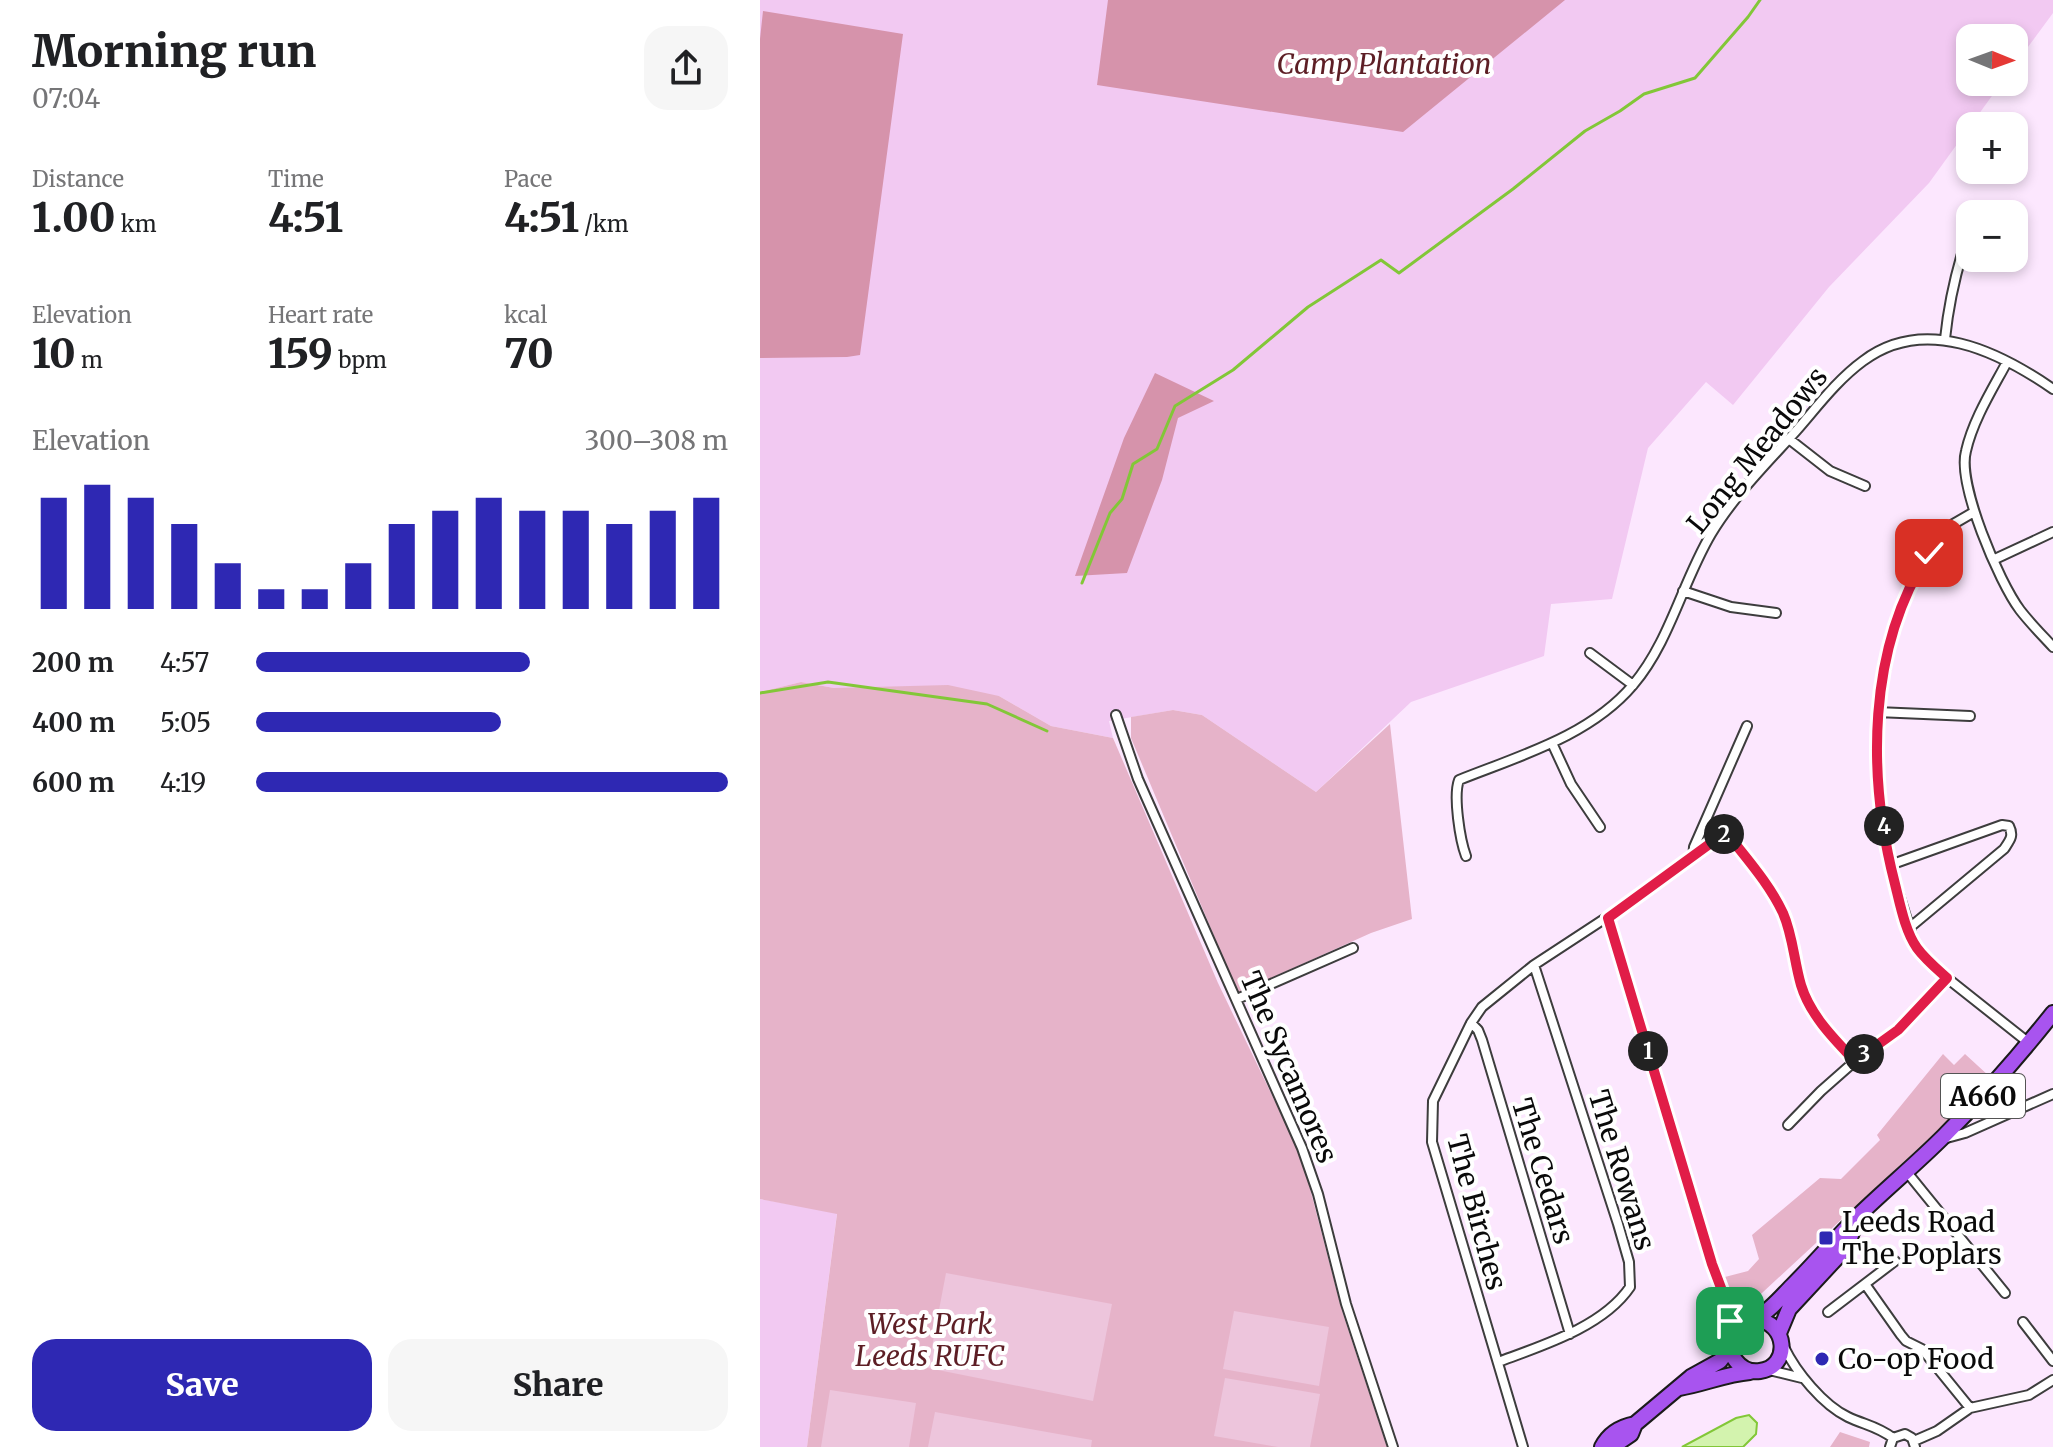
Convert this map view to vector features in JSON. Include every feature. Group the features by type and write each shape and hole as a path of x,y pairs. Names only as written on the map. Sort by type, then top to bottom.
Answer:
{"highway":[{"name":"A660","path":"1753,1320 1793,1285 1987,1092 2053,1013"},
{"name":"A660","path":"1780,1338 1789,1309 1842,1252 1858,1217"},
{"path":"1604,1447 1606,1438 1622,1427 1635,1424 1691,1377 1720,1361 1737,1327 1753,1320 1766,1321 1780,1338 1776,1361 1757,1371 1736,1373 1679,1388"},
{"path":"1730,1344 1735,1361 1757,1371"},
{"path":"1612,1447 1631,1434 1635,1424"}],"street":[{"path":"1956,268 1945,339 2007,362 2053,389"},
{"name":"Long Meadows","path":"1466,856 1457,799 1459,780 1552,743 1597,717 1633,685 1664,635 1712,533 1836,386 1871,355 1909,340 1945,339"},
{"path":"2007,362 1981,411 1965,451 1964,471 1974,512 2009,592 2021,611 2053,647"},
{"path":"1789,439 1830,471 1865,486"},
{"path":"1974,512 1943,530 1920,567 1893,629 1877,712 1879,788 1890,865 1915,946 1947,978 2029,1043"},
{"path":"1995,559 2053,532"},
{"path":"1683,591 1731,607 1776,613"},
{"path":"1590,653 1633,685"},
{"path":"1877,712 1970,716"},
{"name":"The Sycamores","path":"1116,715 1138,779 1310,1171 1346,1304 1393,1447"},
{"path":"1693,858 1694,847 1747,726"},
{"path":"1552,743 1571,784 1600,827"},
{"path":"1890,865 2002,825 2009,826 2012,832 2004,849 1908,929"},
{"name":"The Birches","path":"1523,1447 1432,1142 1433,1101 1471,1023 1495,996 1534,965 1608,918 1726,832 1779,905 1790,930 1801,985 1814,1012 1855,1061"},
{"path":"1608,918 1712,1264 1729,1309 1730,1344"},
{"path":"1237,999 1353,948"},
{"name":"The Rowans","path":"1498,1362 1570,1334 1625,1294 1630,1287 1631,1276 1618,1224 1534,965"},
{"path":"1788,1125 1855,1061 1898,1030 1947,978"},
{"name":"The Cedars","path":"1471,1023 1482,1040 1570,1334"},
{"path":"1940,1139 1965,1133 2053,1094"},
{"path":"1906,1170 2005,1293"},
{"path":"1828,1312 1895,1261"},
{"path":"1865,1284 1901,1335 1922,1349 1970,1408"},
{"path":"1729,1309 1753,1320"},
{"path":"2023,1322 2053,1361"},
{"path":"1780,1338 1803,1379 1837,1411 1879,1427 1892,1443 1905,1434 1914,1444 1970,1408 2029,1395 2053,1380"},
{"path":"1757,1371 1776,1371 1803,1379"}],"green space":[{"path":"760,0 2053,0 2053,13 2028,47 2028,24 1956,24 1956,96 1992,96 1980,112 1956,112 1956,146 1929,183 1829,287 1733,405 1706,382 1648,448 1612,599 1551,604 1544,656 1411,702 1316,792 1202,715 1173,710 1109,721 1113,738 1051,726 999,696 834,688 801,682 760,692"},
{"name":"Camp Plantation","path":"1108,0 1565,0 1403,132 1097,85"},
{"path":"763,11 903,34 860,355 760,358 760,39"},
{"path":"1155,373 1214,401 1178,418 1162,480 1127,573 1075,576 1124,438"},
{"name":"West Park Leeds RUFC","path":"801,682 834,688 948,685 999,696 1051,726 1113,738 1218,983 1293,1139 1308,1181 1342,1311 1387,1447 807,1447 837,1214 760,1199 760,692"},
{"path":"1173,710 1202,715 1316,792 1390,724 1412,919 1371,933 1238,993 1131,738 1131,717"},
{"path":"1943,1054 1954,1065 1965,1054 1989,1076 1951,1118 1748,1306 1738,1310 1732,1307 1721,1278 1748,1271 1759,1259 1752,1235 1820,1178 1841,1179 1880,1140 1877,1135"},
{"path":"2009,1084 2014,1094 2024,1100 1981,1119 1979,1116"},
{"path":"760,1199 837,1213 807,1447 760,1447"},
{"path":"1840,1432 1870,1442 1869,1447 1830,1447"}],"shaded area":[{"path":"946,1273 1112,1304 1093,1401 928,1368"},
{"path":"1234,1311 1329,1327 1319,1386 1223,1369"},
{"path":"1225,1378 1320,1394 1310,1447 1278,1447 1214,1436"},
{"path":"830,1390 916,1403 909,1447 821,1447"},
{"path":"935,1412 1092,1440 1091,1447 928,1447"},
{"path":"1749,1415 1757,1423 1756,1434 1743,1447 1682,1447 1736,1418"}],"waterway":[{"path":"1082,583 1110,513 1122,499 1133,464 1157,449 1175,406 1233,370 1308,307 1381,260 1399,273 1513,189 1585,131 1644,94 1695,78 1760,0"},
{"path":"760,693 828,682 987,704 1047,731"}],"place":[{"name":"Leeds Road The Poplars","path":"1826,1238"},
{"name":"Co-op Food","path":"1822,1359"}],"route":[{"path":"1730,1321 1729,1309 1712,1264 1608,918 1726,832 1775,897 1783,913 1806,998 1825,1028 1855,1061 1898,1030 1947,978 1915,946 1908,929 1890,865 1879,788 1877,712 1893,629 1929,553"}]}
